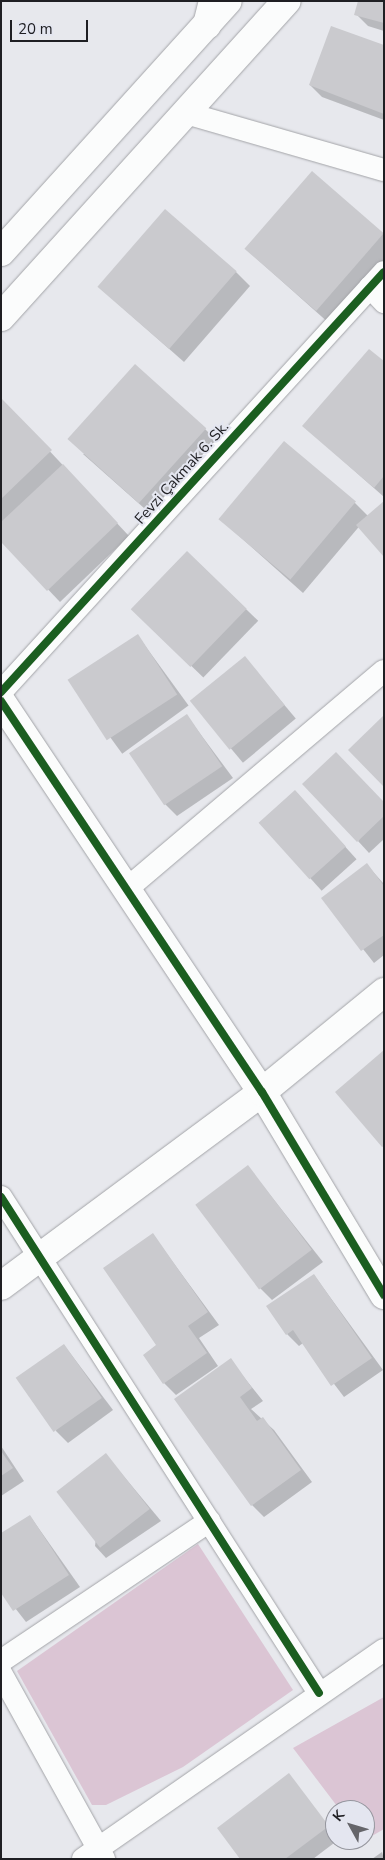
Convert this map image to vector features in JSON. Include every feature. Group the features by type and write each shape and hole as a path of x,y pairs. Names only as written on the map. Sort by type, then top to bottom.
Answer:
{"street":[{"path":"1,252 210,13 228,1"},
{"path":"1,317 287,1"},
{"path":"186,113 384,170"},
{"name":"Fevzi Çakmak 6. Sk.","path":"1,692 379,287"},
{"path":"128,887 384,671"},
{"path":"1,700 128,887 262,1092 384,1296"},
{"path":"1,1286 262,1092 384,992"},
{"path":"1,1196 319,1693"},
{"path":"1,1661 209,1521"},
{"path":"1,1672 95,1855 319,1693 384,1650"}],"shaded area":[{"path":"198,1544 293,1690 183,1767 106,1805 92,1805 17,1671"},
{"path":"384,1697 384,1829 375,1834 375,1800 332,1800 293,1748"}],"building":[{"path":"358,1 384,1 384,23 354,15"},
{"path":"331,26 384,45 384,114 309,85"},
{"path":"312,171 384,233 316,311 244,249"},
{"path":"165,209 237,271 169,349 97,287"},
{"path":"369,349 384,361 384,476 374,488 302,426"},
{"path":"135,364 206,428 139,503 67,439"},
{"path":"1,398 52,450 1,499"},
{"path":"284,441 356,501 290,580 218,519"},
{"path":"63,464 118,523 47,591 1,542 1,522"},
{"path":"384,501 384,557 356,525"},
{"path":"187,551 247,609 190,667 131,609"},
{"path":"138,634 177,694 107,740 68,680"},
{"path":"245,656 285,705 229,750 190,701"},
{"path":"187,714 222,766 164,805 129,753"},
{"path":"384,715 384,787 348,750"},
{"path":"336,752 384,802 384,816 357,842 302,784"},
{"path":"295,790 346,846 309,879 259,823"},
{"path":"367,863 384,886 384,935 361,951 321,898"},
{"path":"384,1050 384,1146 382,1147 335,1092"},
{"path":"248,1165 312,1250 259,1289 195,1205"},
{"path":"153,1233 208,1312 188,1326 207,1353 163,1384 143,1355 156,1345 103,1268"},
{"path":"314,1274 372,1358 331,1386 293,1330 286,1335 266,1306"},
{"path":"64,1344 102,1398 54,1432 16,1378"},
{"path":"231,1358 252,1388 240,1397 257,1421 263,1417 301,1470 251,1506 174,1399"},
{"path":"1,1451 13,1468 1,1476"},
{"path":"106,1453 150,1509 100,1548 56,1492"},
{"path":"30,1515 69,1575 13,1611 1,1593 1,1533"},
{"path":"289,1773 325,1821 325,1829 285,1859 240,1859 217,1828"}],"cycle path":[{"path":"1,692 384,272"},
{"path":"1,701 262,1092 384,1295"},
{"path":"1,1197 319,1693"}]}
